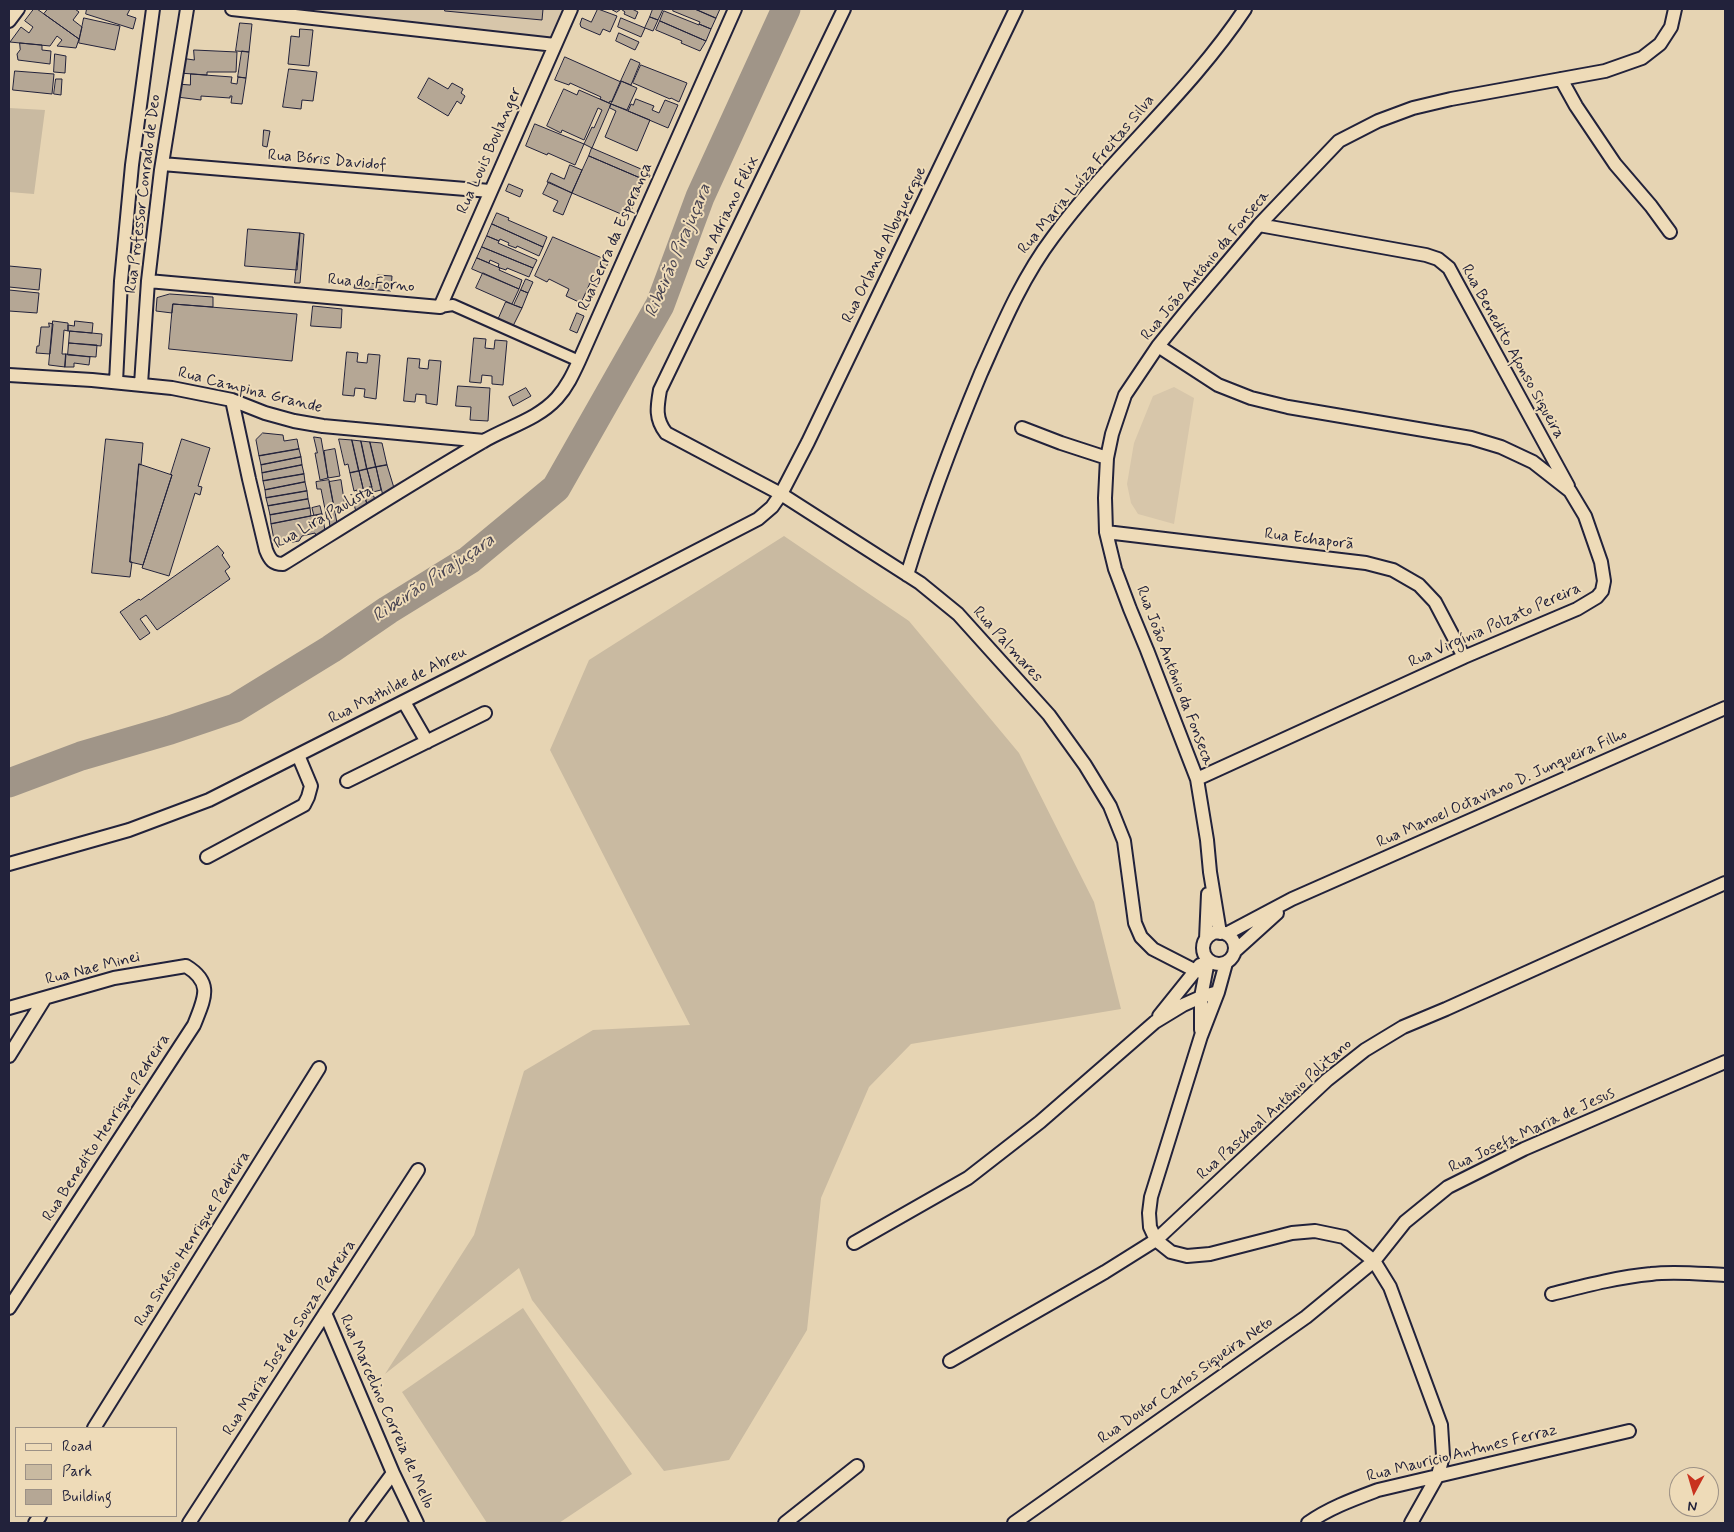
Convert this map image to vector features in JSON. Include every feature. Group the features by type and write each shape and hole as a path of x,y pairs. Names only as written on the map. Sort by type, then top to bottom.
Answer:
{"street":[{"path":"9,21 18,9"},
{"name":"Rua Professor Conrado de Deo","path":"116,382 120,281 132,165 153,9"},
{"name":"Rua Professor Conrado de Deo","path":"141,384 148,281 162,164 187,9"},
{"path":"232,9 555,45"},
{"name":"Rua Louis Boulanger","path":"440,307 571,9"},
{"name":"Rua Serra da Esperança","path":"484,441 532,418 545,409 558,397 569,382 735,9"},
{"name":"Rua Adriano Félix","path":"666,433 660,425 657,415 660,390 844,9"},
{"name":"Rua Orlando Albuquerque","path":"781,494 808,442 1016,9"},
{"name":"Rua Maria Luíza Freitas Silva","path":"907,575 936,486 959,425 1002,325 1029,271 1053,236 1224,39 1245,9"},
{"name":"Rua João Antônio da Fonseca","path":"1223,933 1210,872 1197,779 1115,569 1106,532 1107,458 1112,434 1124,396 1158,346 1188,308 1259,225 1339,141 1378,121 1413,108 1450,99 1605,71 1642,58 1660,44 1671,27 1675,9"},
{"path":"1561,79 1576,106 1615,164 1651,206 1670,232"},
{"name":"Rua Bóris Davidof","path":"162,164 490,191"},
{"name":"Rua Benedito Afonso Siqueira","path":"1259,225 1395,249 1438,259 1449,268 1570,491"},
{"name":"Rua do Forno","path":"148,281 440,307 453,305 579,361"},
{"name":"Rua Virgínia Polzato Pereira","path":"1158,346 1218,385 1252,398 1288,407 1472,438 1501,447 1533,462 1570,491 1585,516 1596,543 1604,581 1602,591 1592,601 1577,609 1464,657 1197,779"},
{"name":"Rua Campina Grande","path":"9,376 141,384 232,400 265,413 323,426 484,441"},
{"name":"Rua Lira Paulista","path":"232,400 266,550 268,557 274,563 283,564 484,441"},
{"path":"1022,428 1107,458"},
{"name":"Rua Palmares","path":"666,433 781,494 920,583 958,614 1049,715 1085,764 1110,806 1124,841 1135,924 1141,937 1153,949 1204,966"},
{"name":"Rua Mathilde de Abreu","path":"9,864 128,830 200,804 404,702 758,519 772,507 781,494"},
{"name":"Rua Echaporã","path":"1106,532 1366,563 1393,570 1419,585 1435,602 1464,657"},
{"path":"404,702 427,742"},
{"name":"Rua Manoel Octaviano D. Junqueira Filho","path":"1223,933 1292,899 1725,708"},
{"path":"347,781 486,713"},
{"path":"207,857 304,805 311,786 298,755"},
{"name":"Rua João Antônio da Fonseca","path":"1206,939 1210,872"},
{"name":"Rua Paschoal Antônio Politano","path":"950,1361 1105,1272 1156,1240 1327,1080 1365,1050 1403,1027 1725,883"},
{"name":"Rua Manoel Octaviano D. Junqueira Filho","path":"1235,951 1292,899"},
{"path":"1201,1036 1200,997 1204,966 1203,949 1206,939 1214,933 1223,933 1233,940 1235,951 1226,963 1218,992 1201,1036 1151,1197 1148,1213 1150,1227 1156,1240 1171,1252 1187,1256 1210,1254 1292,1233 1315,1231 1344,1237 1374,1261 1390,1287 1441,1425 1443,1456 1438,1475 1411,1523"},
{"path":"854,1242 968,1178 1040,1122 1155,1022 1204,966 1226,963"},
{"name":"Rua Nae Minei","path":"9,1008 114,978 186,966"},
{"name":"Rua Benedito Henrique Pedreira","path":"9,1308 194,1024 205,995 203,982 197,972 186,966"},
{"path":"1155,1022 1183,1005 1200,997 1218,992"},
{"path":"9,1056 45,998"},
{"name":"Rua Josefa Maria de Jesus","path":"1374,1261 1405,1222 1448,1188 1524,1149 1725,1062"},
{"name":"Rua Sinésio Henrique Pedreira","path":"95,1427 319,1068"},
{"name":"Rua Maria José de Souza Pedreira","path":"189,1523 418,1170"},
{"name":"Rua Doutor Carlos Siqueira Neto","path":"1014,1523 1306,1317 1374,1261"},
{"path":"1552,1294 1609,1280 1652,1274 1694,1273 1725,1275"},
{"name":"Rua Marcelino Correia de Mello","path":"325,1313 393,1473 417,1523"},
{"name":"Rua Mauricio Antunes Ferraz","path":"1308,1523 1316,1517 1349,1501 1378,1490 1629,1431"},
{"path":"785,1523 857,1466"},
{"path":"356,1523 393,1473"}],"shaded area":[{"path":"232,9 571,9 555,45"},
{"path":"1174,387 1194,398 1174,524 1138,514 1131,503 1127,484 1134,443 1153,396"}],"green space":[{"path":"9,108 45,110 34,194 9,192"},
{"path":"784,536 909,621 1019,753 1094,902 1121,1009 911,1044 869,1087 821,1198 807,1330 729,1460 664,1471 532,1300 519,1268 385,1374 474,1235 524,1071 593,1030 690,1025 550,750 589,660"},
{"path":"523,1308 632,1474 559,1523 487,1523 402,1392"}],"building":[{"path":"34,9 37,9 79,39 76,48 57,46 62,40 57,36 50,46 10,42 21,27 29,33 33,27 25,21"},
{"path":"48,9 75,9 79,12 73,20 82,27 79,39 44,14"},
{"path":"87,9 130,9 127,15 136,18 133,29 86,14"},
{"path":"445,9 543,9 542,20 445,11"},
{"path":"598,9 617,16 610,32 603,29 600,35 581,27 580,24 582,18 591,22"},
{"path":"621,9 632,9 638,12 635,19 624,14 625,12"},
{"path":"653,9 663,9 658,20 650,17"},
{"path":"674,9 695,9 716,18 711,29 699,24 700,22 673,11"},
{"path":"695,9 720,9 716,18"},
{"path":"664,11 711,29 706,41 660,21"},
{"path":"650,17 658,20 653,31 645,28"},
{"path":"84,18 120,26 115,50 79,43"},
{"path":"621,18 645,28 641,37 618,27"},
{"path":"660,21 706,41 700,51 681,43 682,41 656,30"},
{"path":"240,23 252,24 249,52 236,51"},
{"path":"300,29 313,30 309,66 288,64 291,36 299,37"},
{"path":"619,33 639,42 635,50 616,41"},
{"path":"20,43 42,45 42,50 51,51 50,64 18,60 17,54 20,50"},
{"path":"194,50 237,52 236,72 207,72 207,75 179,73 181,58 194,60"},
{"path":"242,51 249,52 246,78 238,77"},
{"path":"55,54 66,56 65,73 54,72"},
{"path":"565,57 621,82 612,102 610,101 609,103 600,99 601,97 570,83 569,85 555,80"},
{"path":"631,59 640,63 631,85 621,81"},
{"path":"641,65 687,83 679,102 633,83"},
{"path":"289,69 317,72 313,101 302,100 301,109 283,107"},
{"path":"15,71 54,74 52,94 13,90"},
{"path":"191,74 232,77 231,83 237,84 238,77 246,78 242,104 231,103 232,96 230,98 201,96 201,100 177,97 178,84 190,85"},
{"path":"429,78 448,89 452,83 463,89 461,93 465,96 461,104 457,101 448,116 418,98"},
{"path":"56,79 62,79 61,95 54,94"},
{"path":"621,81 637,88 627,110 611,104"},
{"path":"564,89 577,95 579,90 611,104 592,148 584,144 602,110 598,108 584,140 562,130 561,133 547,126"},
{"path":"636,99 654,106 652,110 659,113 665,100 678,105 668,128 628,111"},
{"path":"611,104 650,120 637,151 605,137 616,111 610,108"},
{"path":"535,124 584,144 575,165 526,146"},
{"path":"264,130 270,131 267,147 263,146"},
{"path":"592,148 648,172 645,180 589,156"},
{"path":"589,156 645,180 628,217 572,193"},
{"path":"570,165 582,170 572,193 547,182 551,173 564,179"},
{"path":"549,182 572,193 563,215 553,211 558,201 543,194"},
{"path":"509,184 523,190 520,197 506,191"},
{"path":"497,213 509,218 508,220 547,237 543,247 492,224"},
{"path":"492,224 543,247 539,256 517,246 516,248 508,245 509,243 500,239 499,241 487,236"},
{"path":"248,229 300,233 297,270 245,266"},
{"path":"300,233 304,234 300,283 295,283"},
{"path":"487,236 499,241 498,243 537,260 533,268 482,247"},
{"path":"553,237 609,261 597,287 590,283 581,303 566,296 569,289 549,279 547,282 535,276"},
{"path":"482,247 533,268 529,277 507,268 506,270 500,268 498,267 499,264 490,260 489,263 477,258"},
{"path":"477,258 522,280 519,289 472,269"},
{"path":"9,266 41,269 39,290 9,287"},
{"path":"483,273 519,289 512,304 476,288"},
{"path":"378,275 392,276 391,291 354,288 355,284 361,284 361,282 377,284"},
{"path":"526,279 533,282 528,293 521,290"},
{"path":"9,290 39,293 37,313 9,311"},
{"path":"521,290 528,293 522,308 514,305"},
{"path":"170,294 213,297 213,307 173,304 172,313 156,311 157,298"},
{"path":"506,302 522,308 513,326 498,320"},
{"path":"173,304 297,314 292,361 169,349"},
{"path":"313,306 342,309 341,328 311,326"},
{"path":"577,313 584,316 577,333 570,330"},
{"path":"53,321 68,323 68,331 64,330 62,354 66,354 65,367 49,365"},
{"path":"75,321 93,323 92,333 68,331 68,325 74,326"},
{"path":"49,323 53,324 50,354 36,353 37,346 39,346 41,327 49,327"},
{"path":"70,331 102,334 101,346 69,343"},
{"path":"474,338 486,339 485,348 494,349 495,340 507,341 503,385 492,384 492,376 482,375 481,383 470,382"},
{"path":"69,343 97,345 96,357 68,355"},
{"path":"347,352 358,353 357,362 367,363 368,354 380,355 376,399 364,397 365,389 355,388 354,396 343,395"},
{"path":"66,354 90,357 89,365 74,363 74,367 65,367"},
{"path":"408,358 420,359 419,368 428,369 429,360 441,361 437,405 426,403 426,395 416,394 415,402 404,401"},
{"path":"458,386 490,388 488,421 470,420 471,407 456,406"},
{"path":"526,388 531,396 513,406 509,397"},
{"path":"263,433 283,435 284,441 297,439 299,449 259,456 256,440"},
{"path":"314,437 321,438 328,478 320,480 315,453 317,453"},
{"path":"106,439 143,443 141,465 139,464 130,577 92,573"},
{"path":"182,439 210,448 198,486 202,487 200,495 195,493 169,576 142,568"},
{"path":"339,439 352,440 359,471 350,473 348,464 345,465"},
{"path":"352,440 361,441 367,469 359,471"},
{"path":"361,441 370,442 376,467 367,469"},
{"path":"370,442 382,443 387,465 376,467"},
{"path":"299,449 301,457 261,465 259,456"},
{"path":"335,449 340,476 328,478 324,451"},
{"path":"301,457 302,465 262,473 261,465"},
{"path":"139,464 172,475 143,565 130,562"},
{"path":"302,465 304,474 263,481 262,473"},
{"path":"387,465 394,488 383,496 376,467"},
{"path":"376,467 381,490 373,492 367,469"},
{"path":"367,469 372,487 369,487 375,500 367,505 359,471"},
{"path":"359,471 367,505 356,512 352,496 358,495 357,490 354,491 350,473"},
{"path":"304,474 305,482 265,490 263,481"},
{"path":"329,480 337,523 330,527 321,489 317,489 316,482"},
{"path":"341,480 345,506 334,508 329,482"},
{"path":"305,482 307,491 266,498 265,490"},
{"path":"307,491 308,499 268,506 266,498"},
{"path":"308,499 310,508 270,515 268,506"},
{"path":"320,506 322,514 314,516 312,508"},
{"path":"310,508 311,516 271,524 270,515"},
{"path":"322,514 325,530 316,536 315,533 302,536 299,541 275,545 271,524"},
{"path":"218,546 224,553 222,555 230,567 225,571 230,579 157,630 146,615 140,619 150,633 140,640 120,612"}],"waterway":[{"name":"Ribeirão Pirajuçara","path":"9,783 81,756 170,730 235,708 469,560 556,488 660,305 700,197 786,9"}]}
